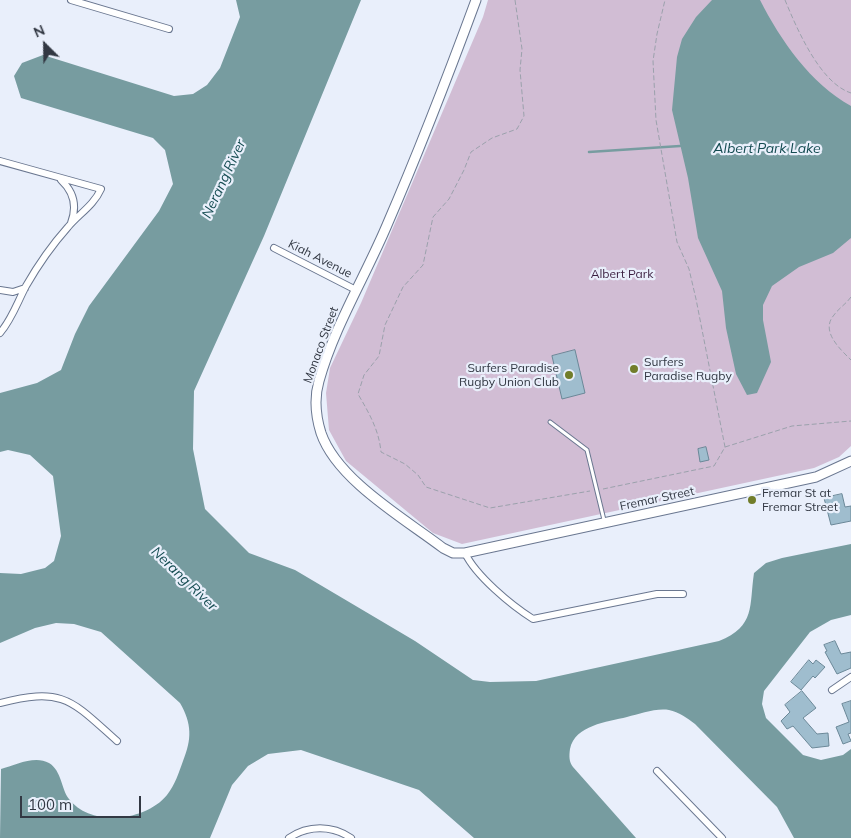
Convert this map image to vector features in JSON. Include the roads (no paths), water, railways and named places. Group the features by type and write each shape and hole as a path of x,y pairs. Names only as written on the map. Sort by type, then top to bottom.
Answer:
{"street":[{"path":"72,0 169,29"},
{"name":"Monaco Street","path":"465,553 453,553 443,548 342,470 326,445 317,417 315,398 318,382 356,290 388,225 476,0"},
{"path":"0,163 101,190 96,199 70,224 44,257 26,286 13,316 0,333"},
{"path":"56,178 67,186 73,198 74,212 70,224"},
{"name":"Kiah Avenue","path":"274,248 356,290"},
{"path":"0,290 13,292 26,286"},
{"name":"Fremar Street","path":"465,553 816,477 851,461"},
{"path":"465,553 470,563 498,591 533,619 657,594 683,594"},
{"path":"832,690 851,677"},
{"path":"0,703 42,695 65,699 76,705 118,741"},
{"path":"656,771 722,838"},
{"path":"289,838 300,832 321,828 344,833 351,838"}],"lane":[{"path":"550,422 587,450 605,523"}],"water":[{"name":"Nerang River","path":"236,0 361,0 264,236 194,391 193,449 205,509 249,553 295,570 415,641 473,680 490,682 536,681 719,641 731,635 745,622 750,605 754,573 766,563 851,544 851,615 831,620 810,632 764,691 762,704 766,718 803,755 821,760 843,755 851,749 851,838 794,838 777,807 695,724 673,711 658,710 593,726 578,735 570,749 570,759 573,767 636,838 474,838 419,790 301,750 268,754 248,766 232,785 210,838 0,838 1,769 31,760 49,763 59,775 66,795 79,808 91,814 118,818 146,811 158,804 167,795 177,778 189,739 189,725 180,703 101,632 74,624 56,623 35,628 0,643 0,573 21,574 45,568 54,561 61,536 53,476 30,455 8,450 0,452 0,393 37,383 61,370 75,334 89,306 159,211 173,184 165,150 153,138 21,98 14,76 22,63 43,55 174,96 193,94 207,85 220,68 240,17"},
{"name":"Albert Park Lake","path":"712,0 760,0 777,31 798,60 822,86 851,106 851,238 833,253 799,267 772,286 763,305 763,320 771,362 757,393 747,395 736,374 726,328 722,291 698,238 688,178 672,110 677,57 682,39 696,17"}],"waterway":[{"path":"589,152 680,146"}],"place":[{"name":"Surfers Paradise Rugby","path":"634,369"},
{"name":"Surfers Paradise Rugby Union Club","path":"569,375"},
{"name":"Fremar St at Fremar Street","path":"752,500"}],"park label":[{"name":"Albert Park","path":"622,274"}]}
